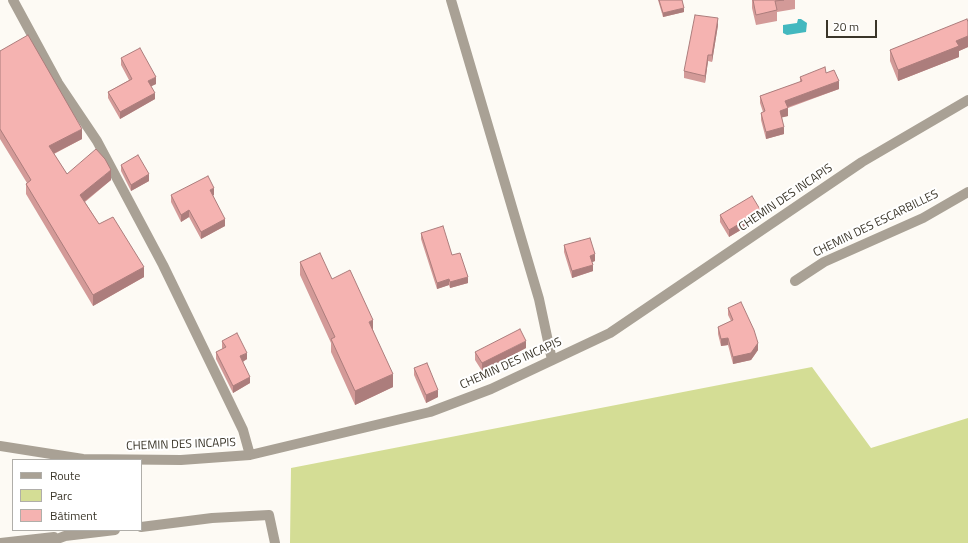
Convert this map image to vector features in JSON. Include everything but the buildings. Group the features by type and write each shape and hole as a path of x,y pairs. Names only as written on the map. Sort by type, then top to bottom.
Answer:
{"street":[{"path":"13,0 58,84 97,141 163,265 243,430 250,455"},
{"path":"451,0 539,299 552,360"},
{"name":"CHEMIN DES INCAPIS","path":"142,460 181,460 250,455 430,412 491,389 610,334 862,162 968,100"},
{"name":"CHEMIN DES ESCARBILLES","path":"795,281 824,262 923,218 968,192"},
{"name":"CHEMIN DES INCAPIS","path":"0,446 83,459"},
{"path":"142,527 212,518 269,515 275,543"},
{"path":"0,543 107,531"},
{"path":"47,543 65,536"}],"green space":[{"path":"812,367 871,448 968,418 968,543 290,543 291,468"}],"water":[{"path":"798,19 801,19 807,23 806,32 787,35 783,33 783,25 797,23"}]}
